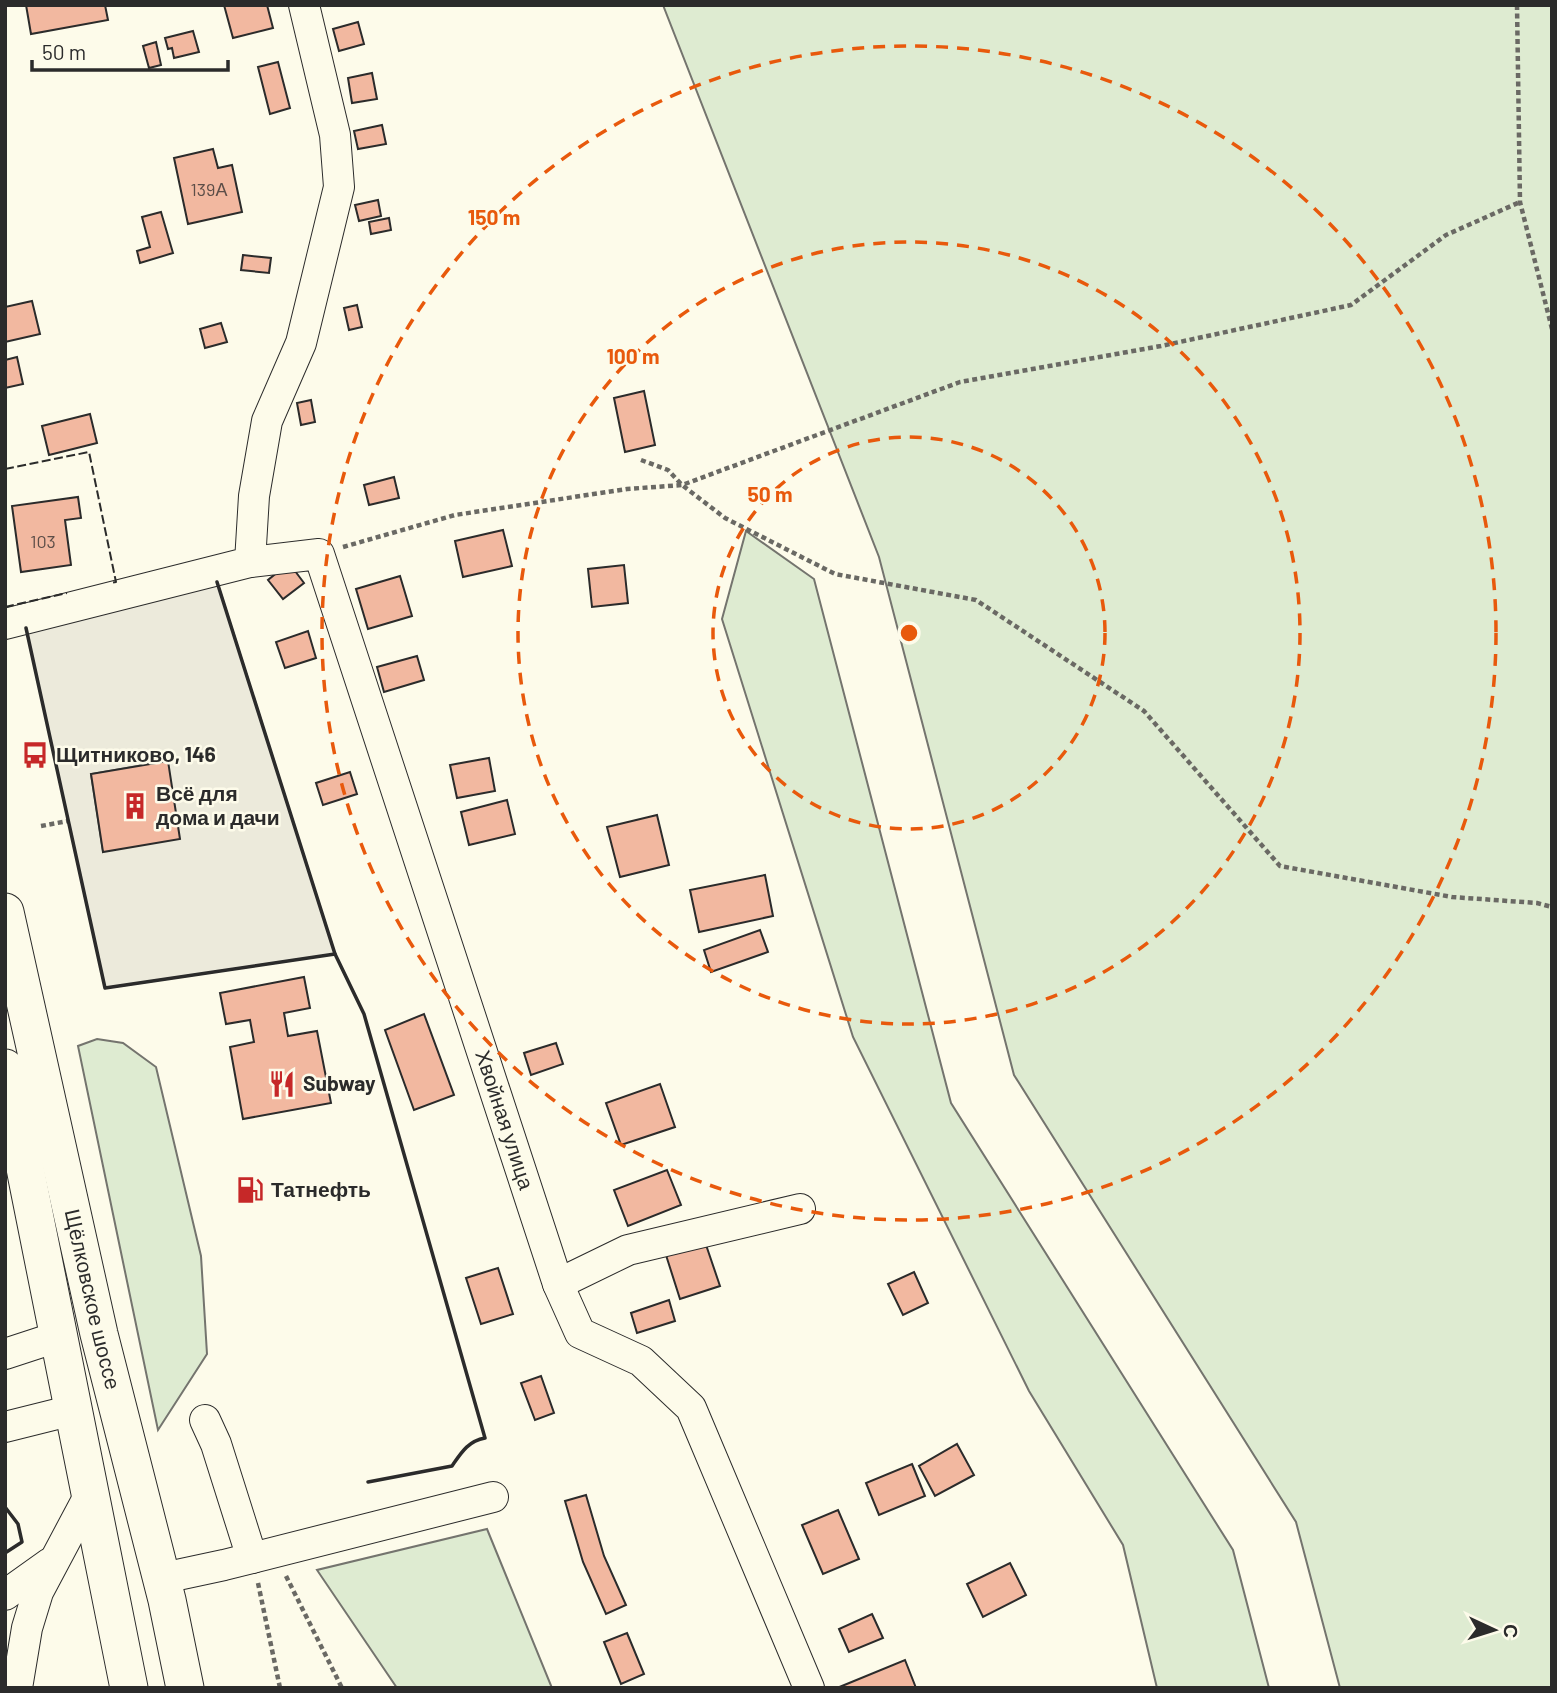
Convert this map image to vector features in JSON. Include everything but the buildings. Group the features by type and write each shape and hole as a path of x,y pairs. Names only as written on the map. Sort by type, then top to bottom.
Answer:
{"main road":[{"name":"Щёлковское шоссе","path":"5,912 99,1334 167,1600 185,1688"},
{"name":"Щёлковское шоссе","path":"5,1068 129,1688"}],"street":[{"path":"250,562 254,496 267,421 301,343 339,187 335,135 304,5"},
{"path":"5,624 137,595 250,562 319,554"},
{"name":"Хвойная улица","path":"319,554 558,1284 580,1333 641,1361 691,1408 809,1688"},
{"path":"558,1284 628,1250 800,1209"},
{"path":"5,1354 60,1336"},
{"path":"5,1427 73,1410"},
{"path":"205,1420 216,1444 252,1558"},
{"path":"17,1688 27,1628 38,1592 89,1496"},
{"path":"168,1577 493,1497"},
{"path":"5,1595 53,1561"},
{"path":"5,1649 27,1628"}],"path":[{"path":"1517,5 1520,202 1552,329"},
{"path":"319,554 455,515 627,489 682,485 960,382 1161,346 1351,305 1446,235 1520,202"},
{"path":"641,460 668,470 682,485 726,518 835,574 976,600 1144,710 1280,866 1452,897 1537,903 1552,907"},
{"path":"41,826 68,821"},
{"path":"252,1558 280,1688"},
{"path":"252,1558 285,1573 342,1688"}],"green space":[{"path":"663,5 1552,5 1552,1688 1340,1688 1296,1522 1014,1075 879,557"},
{"path":"746,531 814,579 951,1103 1233,1550 1269,1688 1157,1688 1123,1545 1029,1391 853,1037 722,619"},
{"path":"97,1039 123,1043 156,1067 201,1256 207,1354 158,1430 78,1046"},
{"path":"487,1529 552,1688 397,1688 317,1570"}],"shaded area":[{"path":"215,575 335,954 105,988 26,628","holes":["167,761 103,851 91,774"]}],"fence":[{"path":"5,469 89,452 116,582 111,583"},
{"path":"5,607 67,593"}],"wall":[{"path":"217,582 335,954 364,1014 485,1438 469,1445 452,1466 368,1482"},
{"path":"26,628 105,988 335,954"},
{"path":"5,1507 18,1524 22,1542 5,1553"}],"place":[{"name":"Щитниково, 146","path":"35,755"},
{"name":"Всё для дома и дачи","path":"135,806"},
{"name":"Subway","path":"282,1084"},
{"name":"Татнефть","path":"250,1190"}]}
